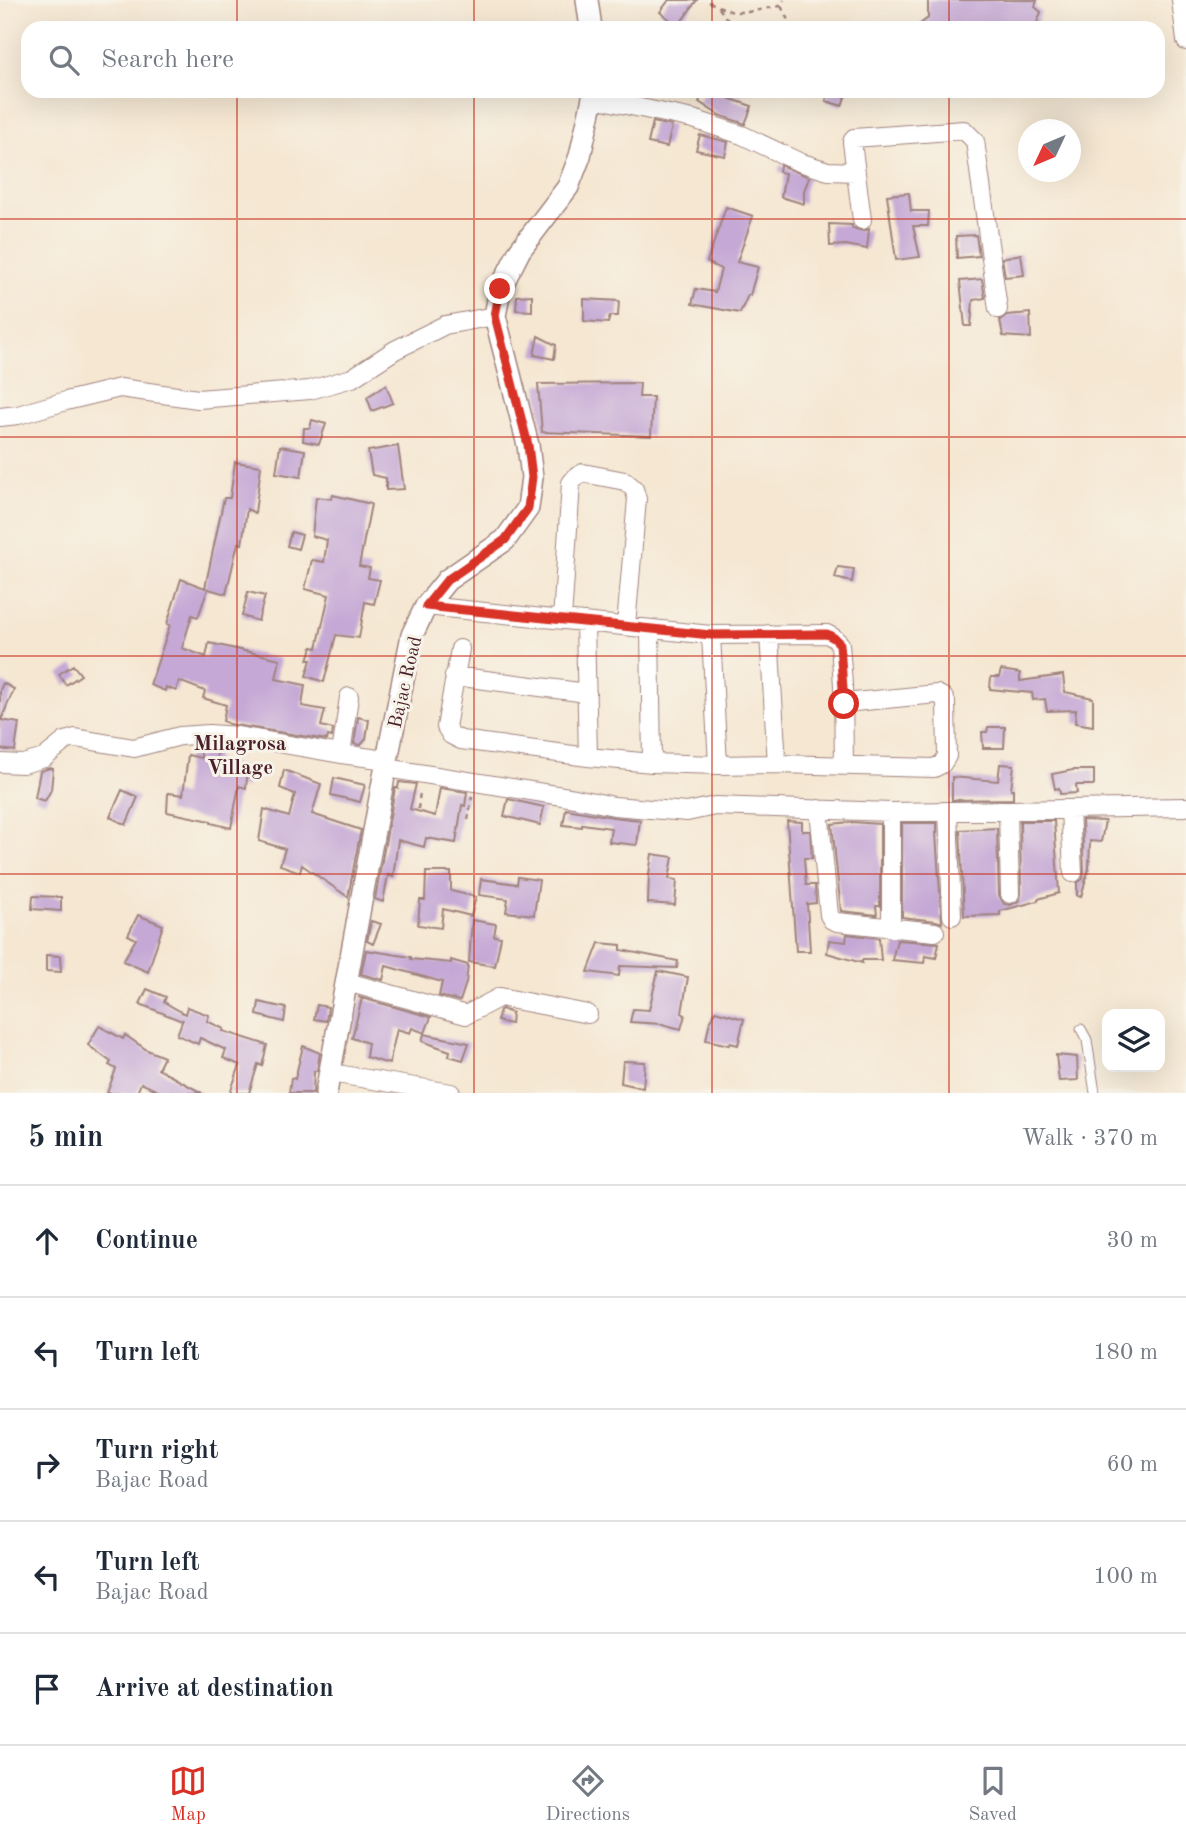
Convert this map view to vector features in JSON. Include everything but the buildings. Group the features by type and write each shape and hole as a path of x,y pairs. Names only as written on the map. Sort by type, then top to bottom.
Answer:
{"street":[{"path":"587,0 590,21"},
{"path":"1181,0 1186,41"},
{"name":"Bajac Road","path":"329,1083 412,635 426,606 447,580 505,540 528,508 532,477 528,445 495,316 500,289 520,250 568,187 580,156 592,98"},
{"path":"605,98 742,135 799,162 828,171 856,172"},
{"path":"862,220 852,142 854,138 964,130 975,141 998,309"},
{"path":"0,418 120,388 198,399 310,390 352,378 395,351 445,325 495,316"},
{"path":"562,620 571,483 583,473 625,481 634,489 638,499 626,626"},
{"path":"426,606 711,635 827,634 840,644 845,766"},
{"path":"585,622 588,757"},
{"path":"650,629 652,763"},
{"path":"769,634 777,764"},
{"path":"711,635 718,765"},
{"path":"460,649 446,727 461,740 652,763 934,768 942,764 947,756 946,702 943,697 937,694 844,704"},
{"path":"454,676 587,693"},
{"path":"341,754 349,698"},
{"path":"0,763 23,764 44,758 65,741 75,738 134,748 180,736 209,734 238,736 341,754 474,782 614,806 687,812 715,806 891,812 1186,807"},
{"path":"819,809 829,915 832,920 935,932"},
{"path":"1070,809 1073,873"},
{"path":"948,811 953,916"},
{"path":"1008,811 1010,894"},
{"path":"891,812 891,928"},
{"path":"347,982 466,1015 500,997 588,1014"},
{"path":"329,1083 451,1093"}],"lane":[{"path":"1081,1028 1087,1040 1096,1093"}],"path":[{"path":"709,2 732,12 748,12 780,6 784,0"},
{"path":"718,6 728,21"},
{"path":"780,6 788,21"},
{"path":"468,820 474,782"}],"district":[{"name":"Milagrosa Village","path":"240,755"}],"route":[{"path":"500,289 495,316 528,445 532,477 528,508 505,540 447,580 426,606 711,635 827,634 840,644 844,704"}]}
